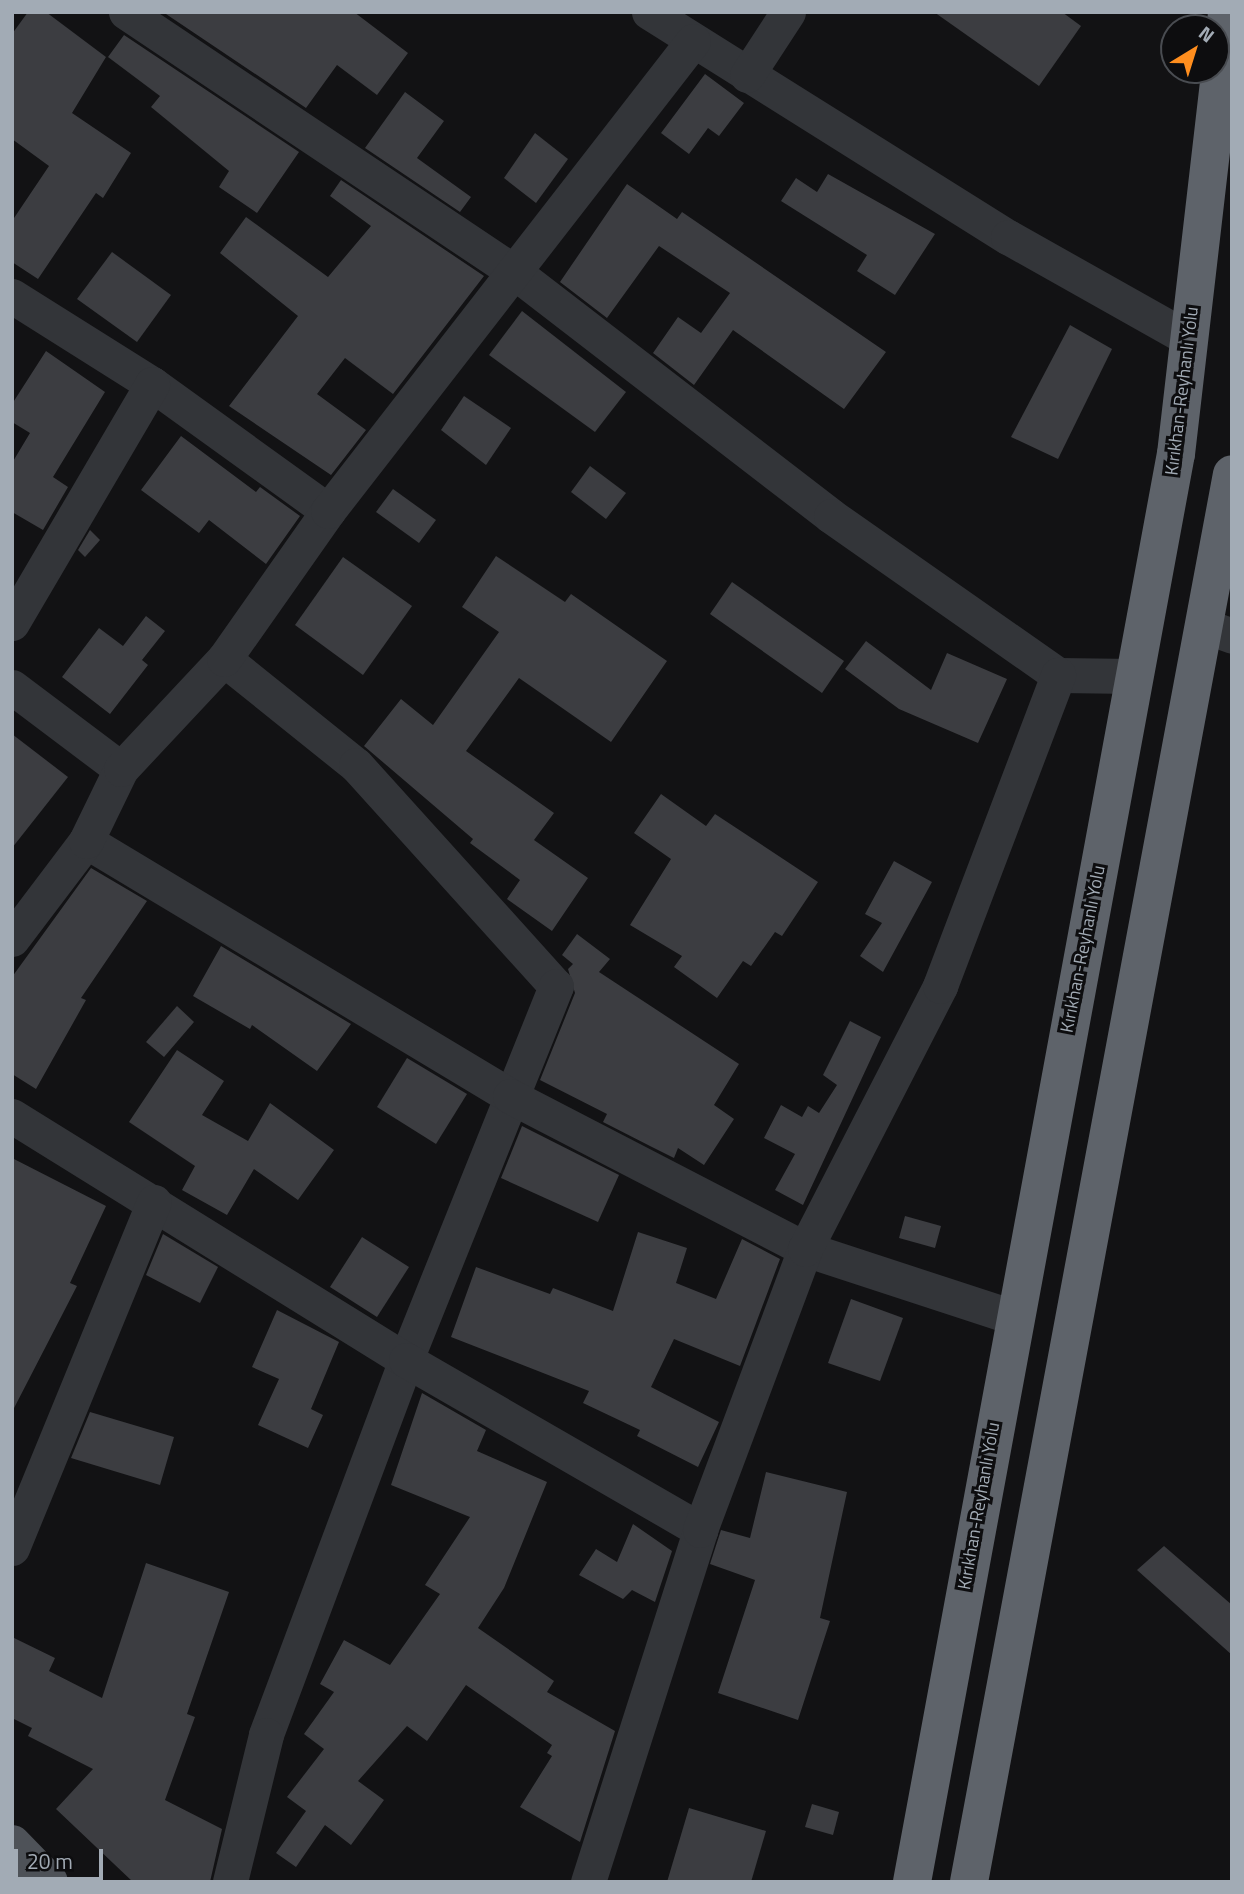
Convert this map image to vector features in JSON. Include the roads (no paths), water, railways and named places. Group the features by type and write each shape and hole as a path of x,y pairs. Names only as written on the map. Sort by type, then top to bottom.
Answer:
{"highway":[{"name":"Kırıkhan-Reyhanlı Yolu","path":"912,1882 1013,1317 1176,454 1227,12"},
{"path":"969,1882 1219,631 1232,474"}],"main road":[{"path":"12,1844 49,1882"}],"street":[{"path":"126,12 517,274 831,516 1058,675 1134,676"},
{"path":"649,12 1091,288 1189,339"},
{"path":"747,75 788,12"},
{"path":"12,939 86,841 121,769 224,659 328,511 517,274 693,41"},
{"path":"12,296 152,384 328,511"},
{"path":"12,622 152,384"},
{"path":"224,659 355,765 556,986 405,1360 266,1735 230,1882"},
{"path":"588,1882 699,1530 805,1249 940,986 1058,675"},
{"path":"12,687 121,769"},
{"path":"86,841 510,1096 805,1249 1013,1317"},
{"path":"12,1116 405,1360 699,1530"},
{"path":"12,1548 154,1202"}]}
